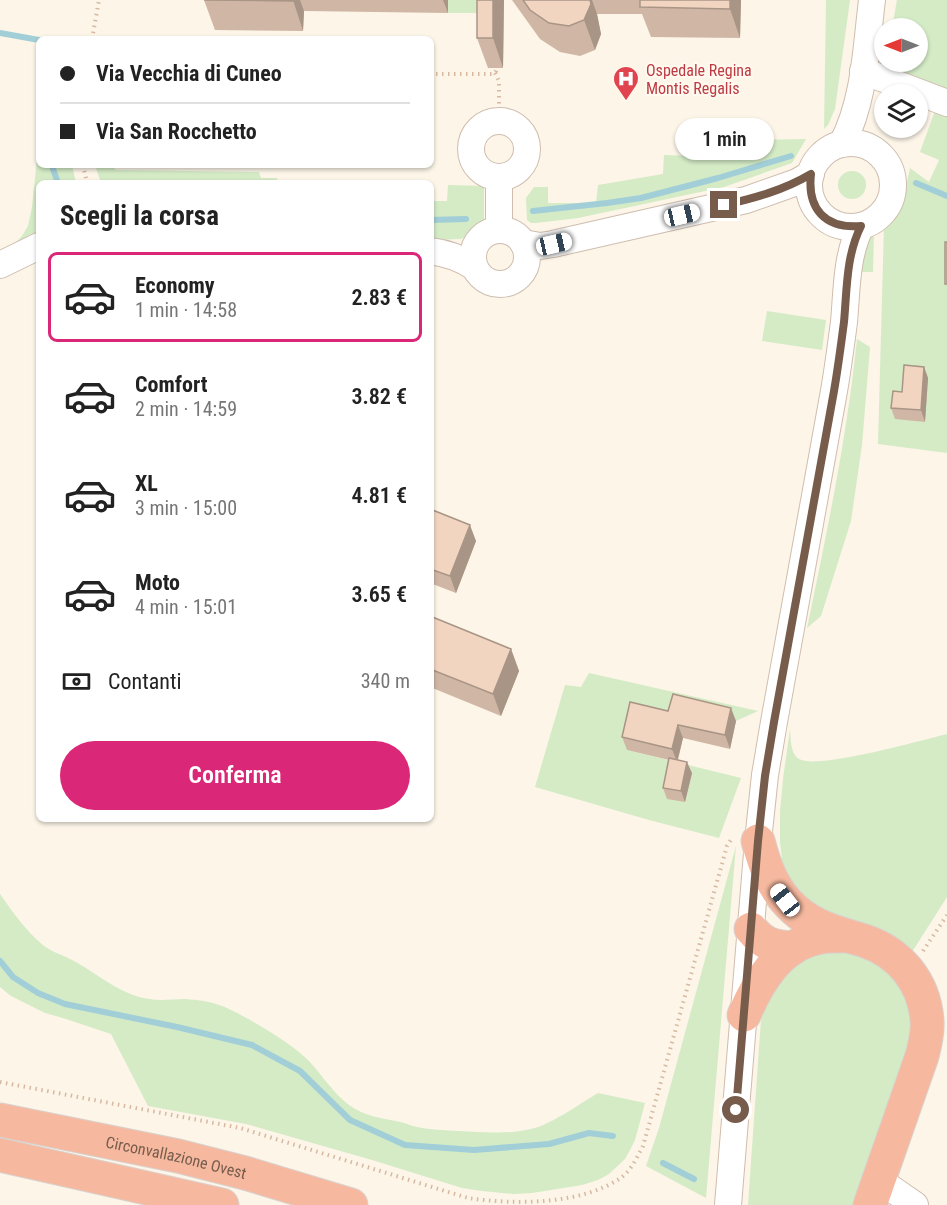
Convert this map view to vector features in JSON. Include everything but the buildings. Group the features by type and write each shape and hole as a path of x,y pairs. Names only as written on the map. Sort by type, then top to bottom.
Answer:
{"highway":[{"path":"758,841 763,860 776,889 795,910 822,927 865,941 893,956 910,972 923,1002 927,1020 922,1056 874,1193"},
{"path":"793,948 771,945 762,941 751,926 760,917 795,910"},
{"path":"744,1015 752,996 769,969 781,957 806,941 846,936"},
{"name":"Circonvallazione Ovest","path":"0,1119 189,1159 351,1205"},
{"path":"0,1155 222,1205"}],"street":[{"path":"842,144 855,115 862,81 872,0"},
{"path":"862,81 947,103"},
{"path":"862,81 863,117 869,147"},
{"path":"499,121 509,122 518,127 525,138 527,148 526,158 518,171 509,176 499,177 490,176 481,171 473,160 471,150 472,141 477,132 489,122 499,121"},
{"path":"851,143 869,147 883,158 891,173 893,190 888,206 876,219 849,226 828,221 821,215 811,197 811,174 816,164 832,148 842,144 851,143"},
{"path":"525,253 540,246 746,200 797,182 811,174"},
{"path":"499,177 499,229"},
{"path":"746,200 776,198 798,201 816,207"},
{"path":"728,1205 762,808 774,722 837,370 846,286 842,239 849,226"},
{"path":"499,229 509,231 517,236 525,253 521,274 512,281 501,284 489,283 480,276 475,254 486,232 499,229"},
{"path":"0,265 36,247"},
{"path":"434,252 454,249 475,254"},
{"path":"874,1193 915,1205"}],"path":[{"path":"93,36 99,0"},
{"path":"496,57 499,81 499,121"},
{"path":"434,74 491,75 496,71"},
{"path":"0,1082 240,1128 468,1198 506,1203 532,1203 578,1197 596,1191 623,1176 635,1162 643,1146 727,846 735,831 762,808"},
{"path":"910,972 947,915"}],"green space":[{"path":"448,0 489,0 488,13 448,13"},
{"path":"826,0 850,0 835,109 824,129"},
{"path":"897,0 947,0 947,95 928,88 928,84 917,84 885,72 928,72 928,18 894,18"},
{"path":"937,105 947,108 947,453 878,444 884,225 902,199 910,168 929,182 939,160 920,152 925,138 928,138 928,130"},
{"path":"806,139 792,163 724,187 578,218 536,223 527,220 526,198 534,187 548,187 548,203 596,203 598,185 663,174 664,155 741,158 742,140"},
{"path":"36,168 73,168 75,180 36,180 36,234 13,245 28,226"},
{"path":"96,168 259,172 261,178 277,178 277,180 100,180"},
{"path":"852,171 862,175 866,185 862,195 852,199 842,195 838,185 842,175"},
{"path":"448,185 484,186 484,220 471,235 461,239 434,240 434,201 447,201"},
{"path":"874,232 873,272 862,272 866,246"},
{"path":"767,311 826,320 822,350 762,341"},
{"path":"857,339 870,347 862,445 851,521 821,616 807,628 842,448"},
{"path":"589,673 758,711 736,721 627,750 741,778 719,838 535,787 565,685 581,687"},
{"path":"790,729 794,753 799,759 810,761 847,758 947,734 947,897 912,952 835,917 798,894 783,868 780,811"},
{"path":"736,846 706,1198 646,1166 659,1128"},
{"path":"0,894 25,928 47,948 138,997 154,1000 202,1001 238,1014 271,1032 292,1047 309,1061 343,1100 367,1114 427,1129 516,1132 550,1122 598,1093 645,1103 635,1140 625,1159 609,1174 598,1180 582,1185 514,1194 462,1188 246,1124 148,1106 111,1034 45,1013 11,996 0,987"},
{"path":"840,949 884,967 904,993 912,1020 909,1050 853,1205 748,1205 761,1019 765,1001 773,987 807,955"}],"waterway":[{"path":"0,33 36,39"},
{"path":"533,211 641,198 791,156"},
{"path":"53,168 57,180"},
{"path":"916,183 947,196"},
{"path":"434,220 466,219"},
{"path":"0,961 13,977 38,993 65,1004 252,1045 300,1071 350,1120 405,1145 474,1150 549,1144 589,1133 613,1136"},
{"path":"663,1163 694,1179"}],"place":[{"name":"Ospedale Regina Montis Regalis","path":"626,102"}],"route":[{"path":"724,205 777,190 811,174 811,197 821,215 837,225 861,226 850,257 841,349 765,776 736,1110"}]}
